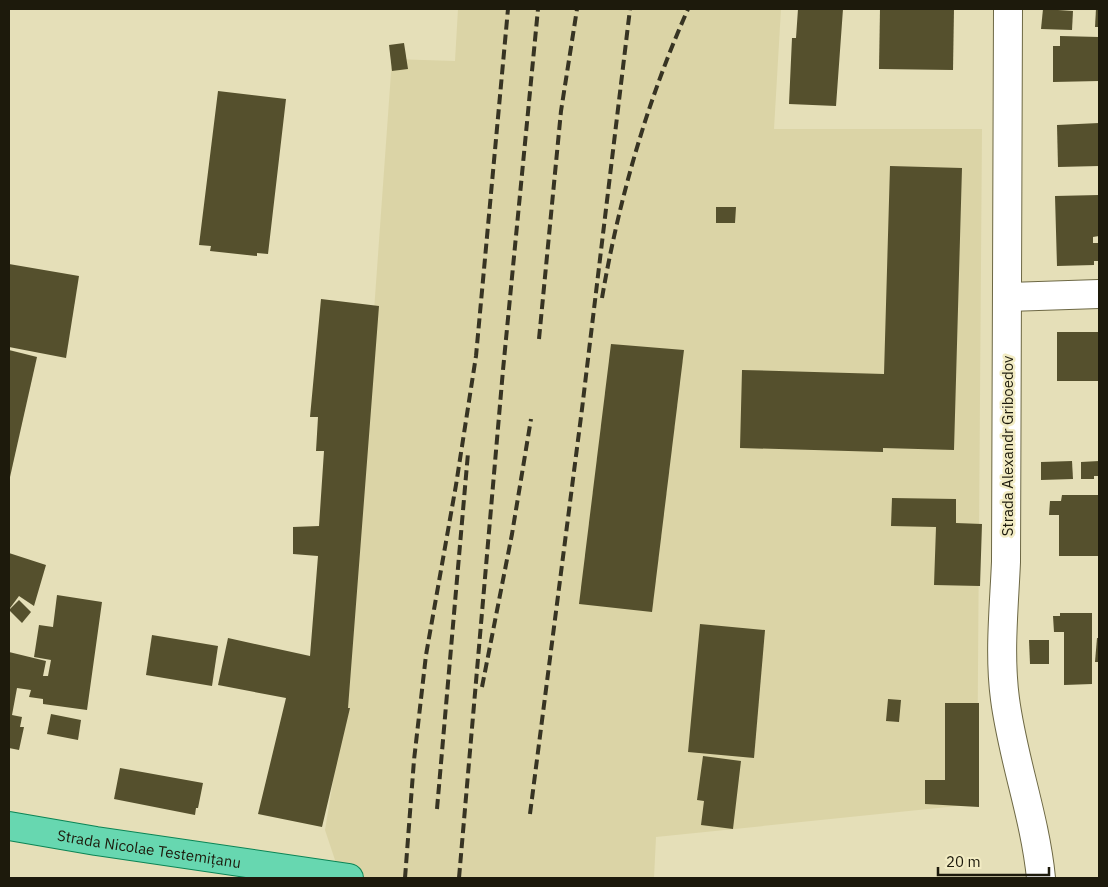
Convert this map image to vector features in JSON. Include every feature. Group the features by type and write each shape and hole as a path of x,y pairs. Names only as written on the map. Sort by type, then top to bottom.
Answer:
{"main road":[{"name":"Strada Nicolae Testemițanu","path":"9,826 105,843 349,878"}],"street":[{"name":"Strada Alexandr Griboedov","path":"1008,9 1006,562 1002,676 1010,730 1027,795 1041,878"},
{"path":"1008,297 1099,294"}],"shaded area":[{"path":"458,9 781,9 774,129 982,129 977,804 656,837 654,878 341,878 325,830 346,703 392,59 455,61"}],"building":[{"path":"798,9 843,9 836,106 789,104 792,38 796,38"},
{"path":"880,9 954,9 953,70 879,69"},
{"path":"1043,9 1073,11 1072,30 1041,29"},
{"path":"1096,9 1099,9 1099,27 1095,27"},
{"path":"1060,36 1099,37 1099,81 1053,82 1053,46 1060,46"},
{"path":"404,43 408,69 392,71 389,45"},
{"path":"218,91 286,99 268,254 257,253 257,256 210,251 211,246 199,245"},
{"path":"1099,123 1099,166 1058,167 1057,125"},
{"path":"890,166 962,168 954,450 883,448 883,452 740,448 742,370 884,374"},
{"path":"1099,195 1099,236 1093,237 1093,243 1098,243 1099,261 1094,261 1094,265 1057,266 1055,196"},
{"path":"716,207 736,207 735,223 716,223"},
{"path":"9,264 79,276 66,358 9,347"},
{"path":"321,299 379,306 348,708 350,708 322,827 258,814 286,698 218,685 228,638 310,656 318,556 293,554 293,527 319,526 324,451 316,451 318,417 310,417"},
{"path":"1057,332 1099,332 1099,381 1057,381"},
{"path":"611,344 684,350 652,612 579,604"},
{"path":"9,350 37,357 10,477 9,477"},
{"path":"1072,461 1073,479 1041,480 1041,462"},
{"path":"1099,461 1099,476 1094,476 1094,479 1081,479 1081,462"},
{"path":"1062,495 1099,495 1099,556 1059,556 1059,515 1049,515 1050,501 1061,501"},
{"path":"892,498 956,499 956,523 982,524 980,586 934,585 936,527 891,526"},
{"path":"9,553 46,565 34,606 19,596 9,607"},
{"path":"57,595 102,602 87,710 43,704 43,699 29,697 31,690 17,688 12,715 22,717 20,727 24,727 19,750 9,748 9,652 46,661 43,676 48,676 51,660 34,657 39,625 53,627"},
{"path":"19,600 31,612 22,623 9,610"},
{"path":"1060,613 1092,613 1092,684 1064,685 1064,632 1054,632 1053,616 1060,616"},
{"path":"700,624 765,630 754,758 688,752"},
{"path":"152,635 218,646 212,686 146,675"},
{"path":"1097,638 1099,638 1099,662 1095,662"},
{"path":"1029,640 1049,640 1049,664 1030,664"},
{"path":"888,699 901,700 899,722 886,721"},
{"path":"945,703 979,703 979,807 925,804 925,780 945,780"},
{"path":"51,714 81,720 78,740 47,734"},
{"path":"703,756 741,761 733,829 701,825 704,801 697,800"},
{"path":"120,768 203,783 195,815 114,799"}],"railway":[{"path":"405,878 414,760 426,655 456,485 476,356 508,9"},
{"path":"459,878 503,370 538,9"},
{"path":"539,339 561,111 577,9"},
{"path":"530,814 582,409 630,9"},
{"path":"602,298 617,224 636,151 660,79 688,9"},
{"path":"482,687 512,534 531,419"},
{"path":"437,809 468,453"}]}
